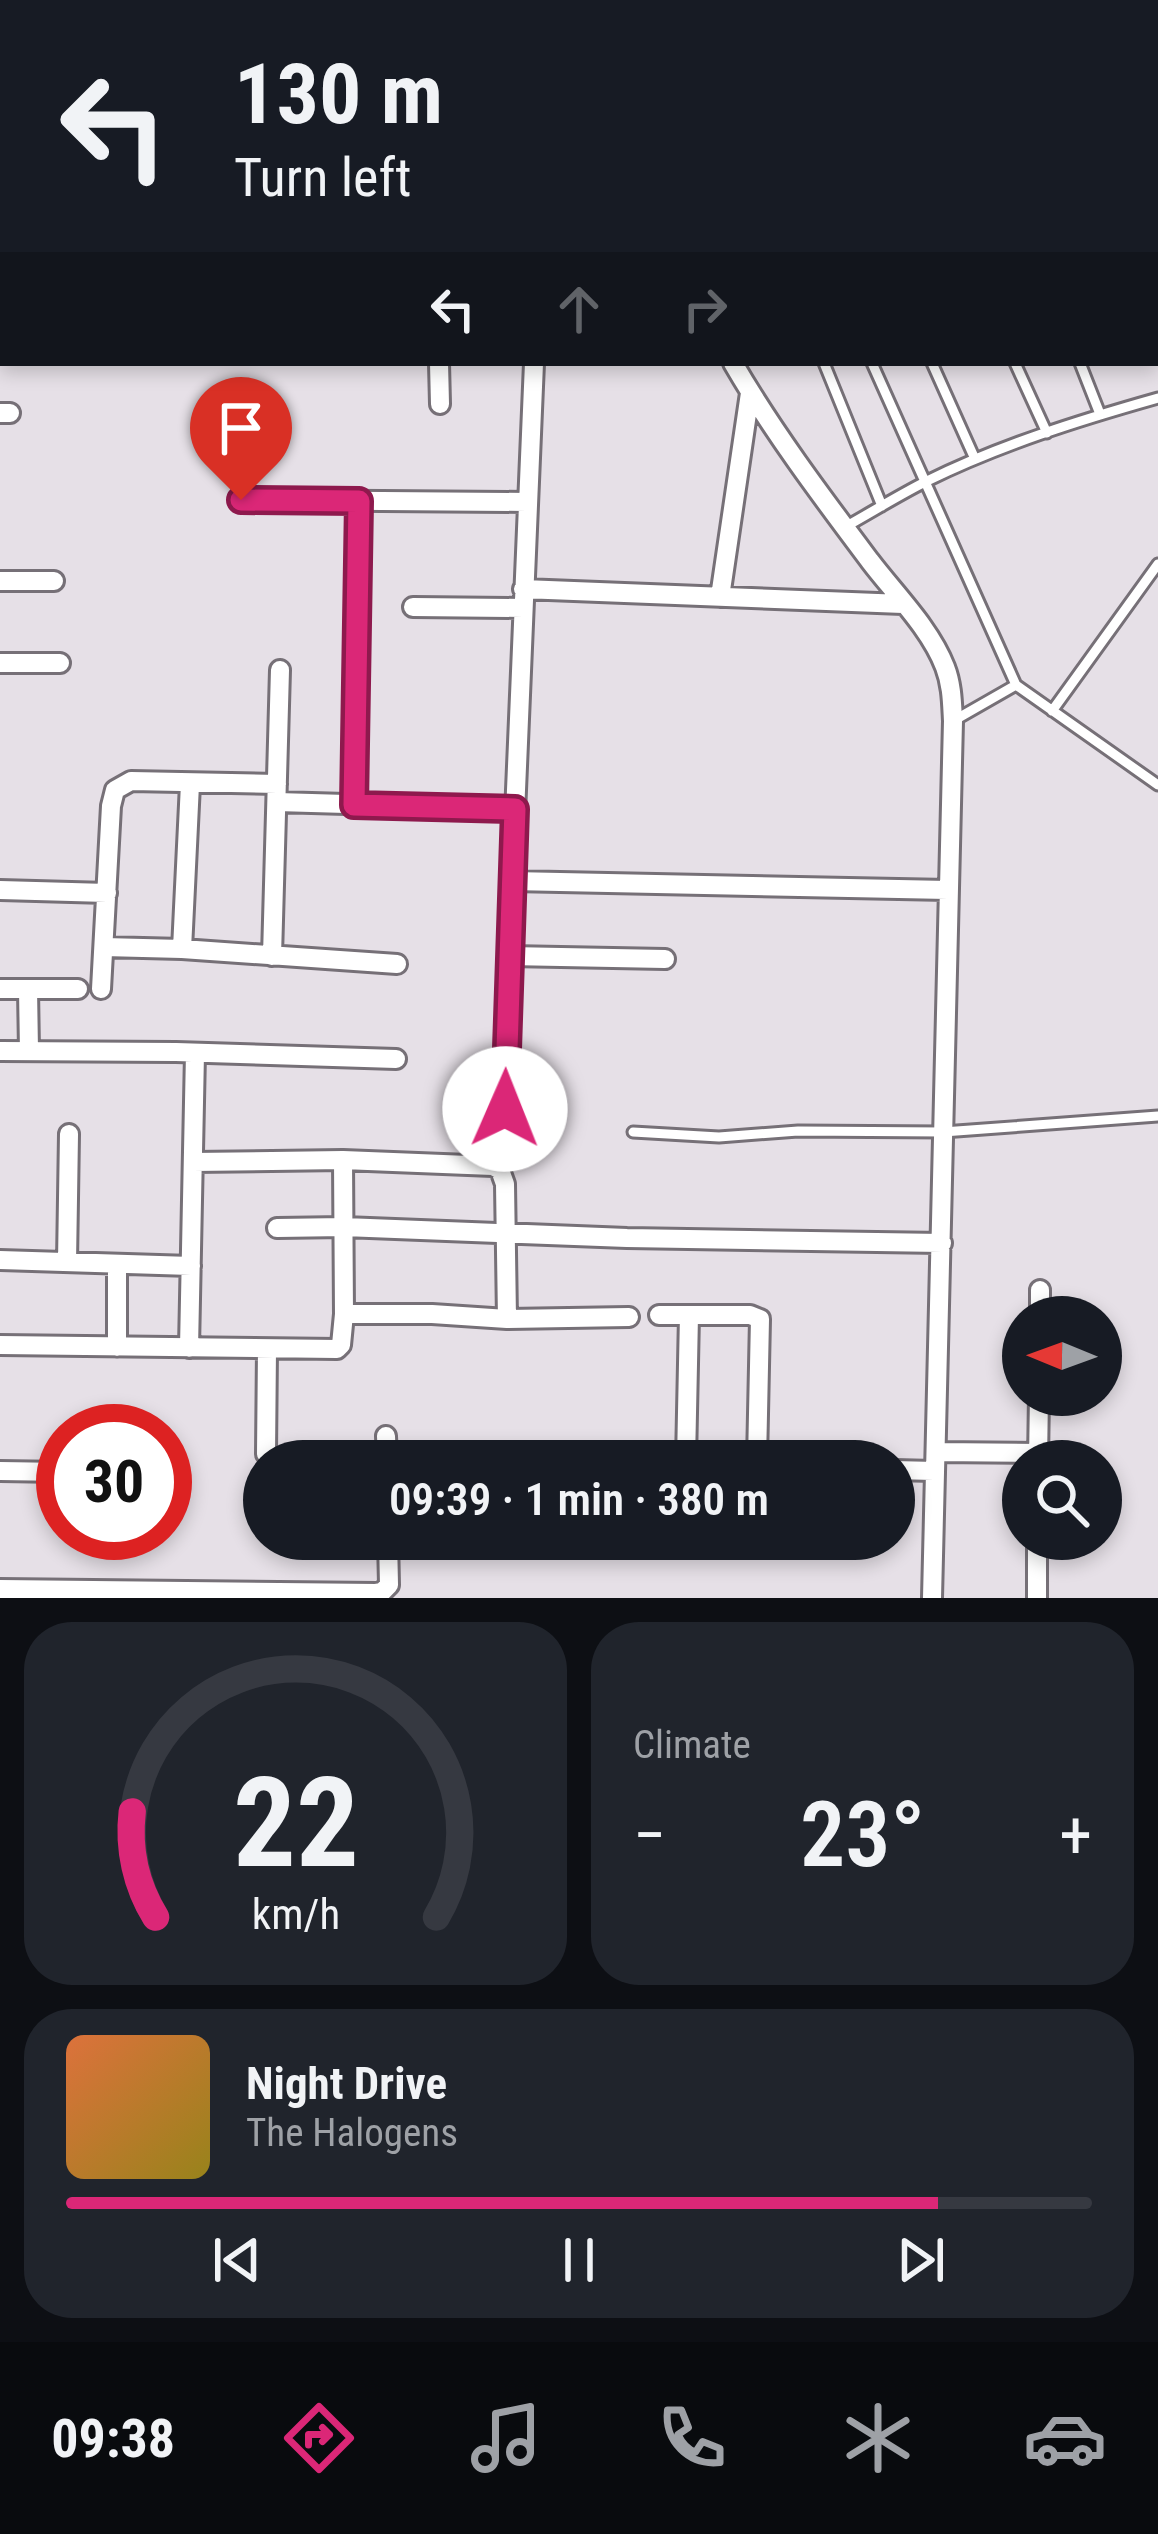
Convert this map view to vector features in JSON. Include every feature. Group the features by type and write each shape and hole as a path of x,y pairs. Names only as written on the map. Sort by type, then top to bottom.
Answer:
{"street":[{"path":"439,366 440,404"},
{"path":"505,1109 534,366"},
{"path":"735,366 845,527 933,644 952,691 932,1598"},
{"path":"720,597 750,393"},
{"path":"241,500 527,502"},
{"path":"354,805 359,501"},
{"path":"0,581 54,580"},
{"path":"413,608 523,599 720,597 903,604"},
{"path":"0,663 61,663"},
{"path":"272,956 280,670"},
{"path":"101,989 111,806 115,790 131,781 277,793 354,805 515,809"},
{"path":"182,949 190,784"},
{"path":"512,881 947,890"},
{"path":"0,890 107,893"},
{"path":"104,947 397,964"},
{"path":"509,956 665,958"},
{"path":"0,989 78,988"},
{"path":"28,989 29,1051"},
{"path":"0,1051 395,1060"},
{"path":"189,1348 195,1053"},
{"path":"67,1262 69,1134"},
{"path":"193,1162 343,1160 493,1166 506,1184 507,1319"},
{"path":"0,1345 337,1349 344,1314 343,1160"},
{"path":"277,1228 942,1243"},
{"path":"0,1260 191,1266"},
{"path":"117,1266 117,1347"},
{"path":"1040,1290 1040,1296"},
{"path":"344,1314 629,1317"},
{"path":"659,1315 750,1315 760,1319 757,1440"},
{"path":"686,1440 689,1315"},
{"path":"266,1440 267,1349"},
{"path":"386,1436 386,1440"},
{"path":"915,1466 1002,1459"},
{"path":"0,1471 36,1472"},
{"path":"0,1589 376,1593 389,1585 388,1560"},
{"path":"1037,1560 1037,1598"}],"lane":[{"path":"825,366 882,506"},
{"path":"873,366 1016,686 1158,785"},
{"path":"933,366 975,459"},
{"path":"1016,366 1047,434"},
{"path":"1081,366 1100,414"},
{"path":"845,527 975,459 1158,398"},
{"path":"1052,711 1156,570"},
{"path":"953,722 1016,686"},
{"path":"633,1132 718,1137 798,1131 943,1132 1158,1116"}],"route":[{"path":"241,500 359,501 354,805 515,809 505,1109"}]}
